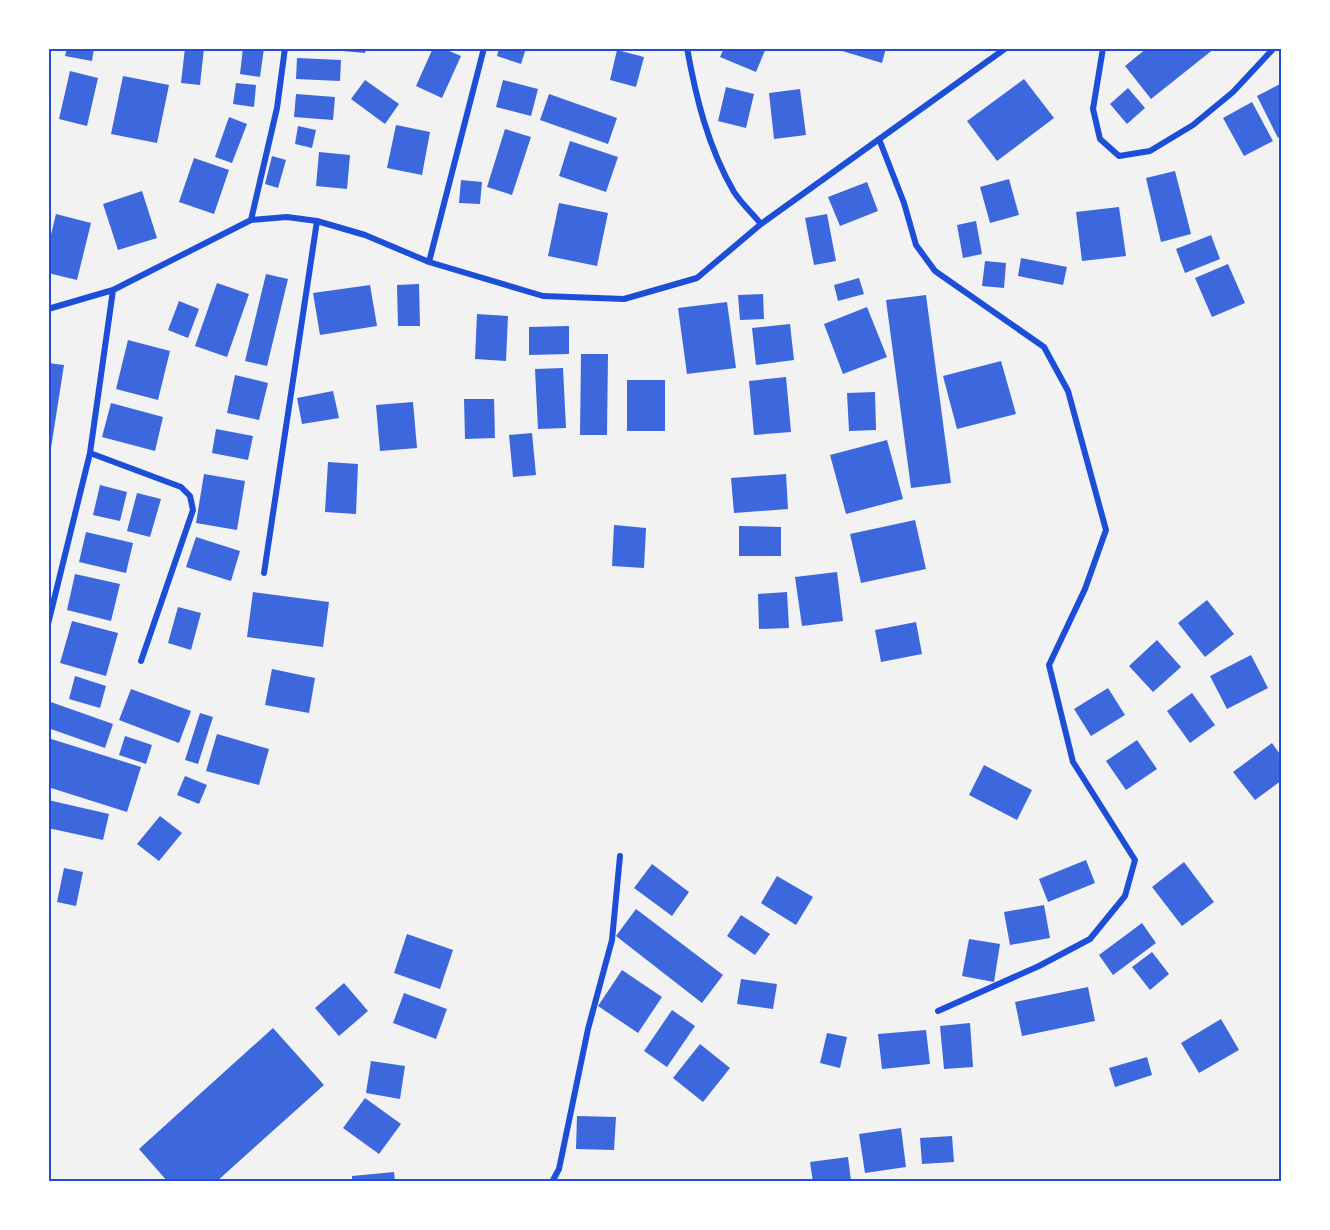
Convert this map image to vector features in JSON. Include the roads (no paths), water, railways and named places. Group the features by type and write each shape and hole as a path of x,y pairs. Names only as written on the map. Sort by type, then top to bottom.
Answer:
{"street":[{"path":"250,220 277,108 285,48"},
{"path":"429,262 484,48"},
{"path":"687,48 695,90 711,144 735,193 760,224"},
{"path":"48,309 113,290 250,220 287,217 317,221 365,235 429,262 543,296 624,299 697,278 760,224 1006,48"},
{"path":"1103,48 1093,109 1100,139 1119,156 1150,151 1193,125 1233,92 1274,48"},
{"path":"879,139 904,203 916,245 935,271 1044,347 1068,391 1106,531 1085,589 1049,665 1073,762 1135,860 1125,896 1090,939 1039,966 939,1011"},
{"path":"264,573 317,221"},
{"path":"48,624 90,453 113,290"},
{"path":"90,453 181,487 190,496 192,510 141,661"},
{"path":"552,1182 559,1169 588,1029 612,940 620,856"}]}
